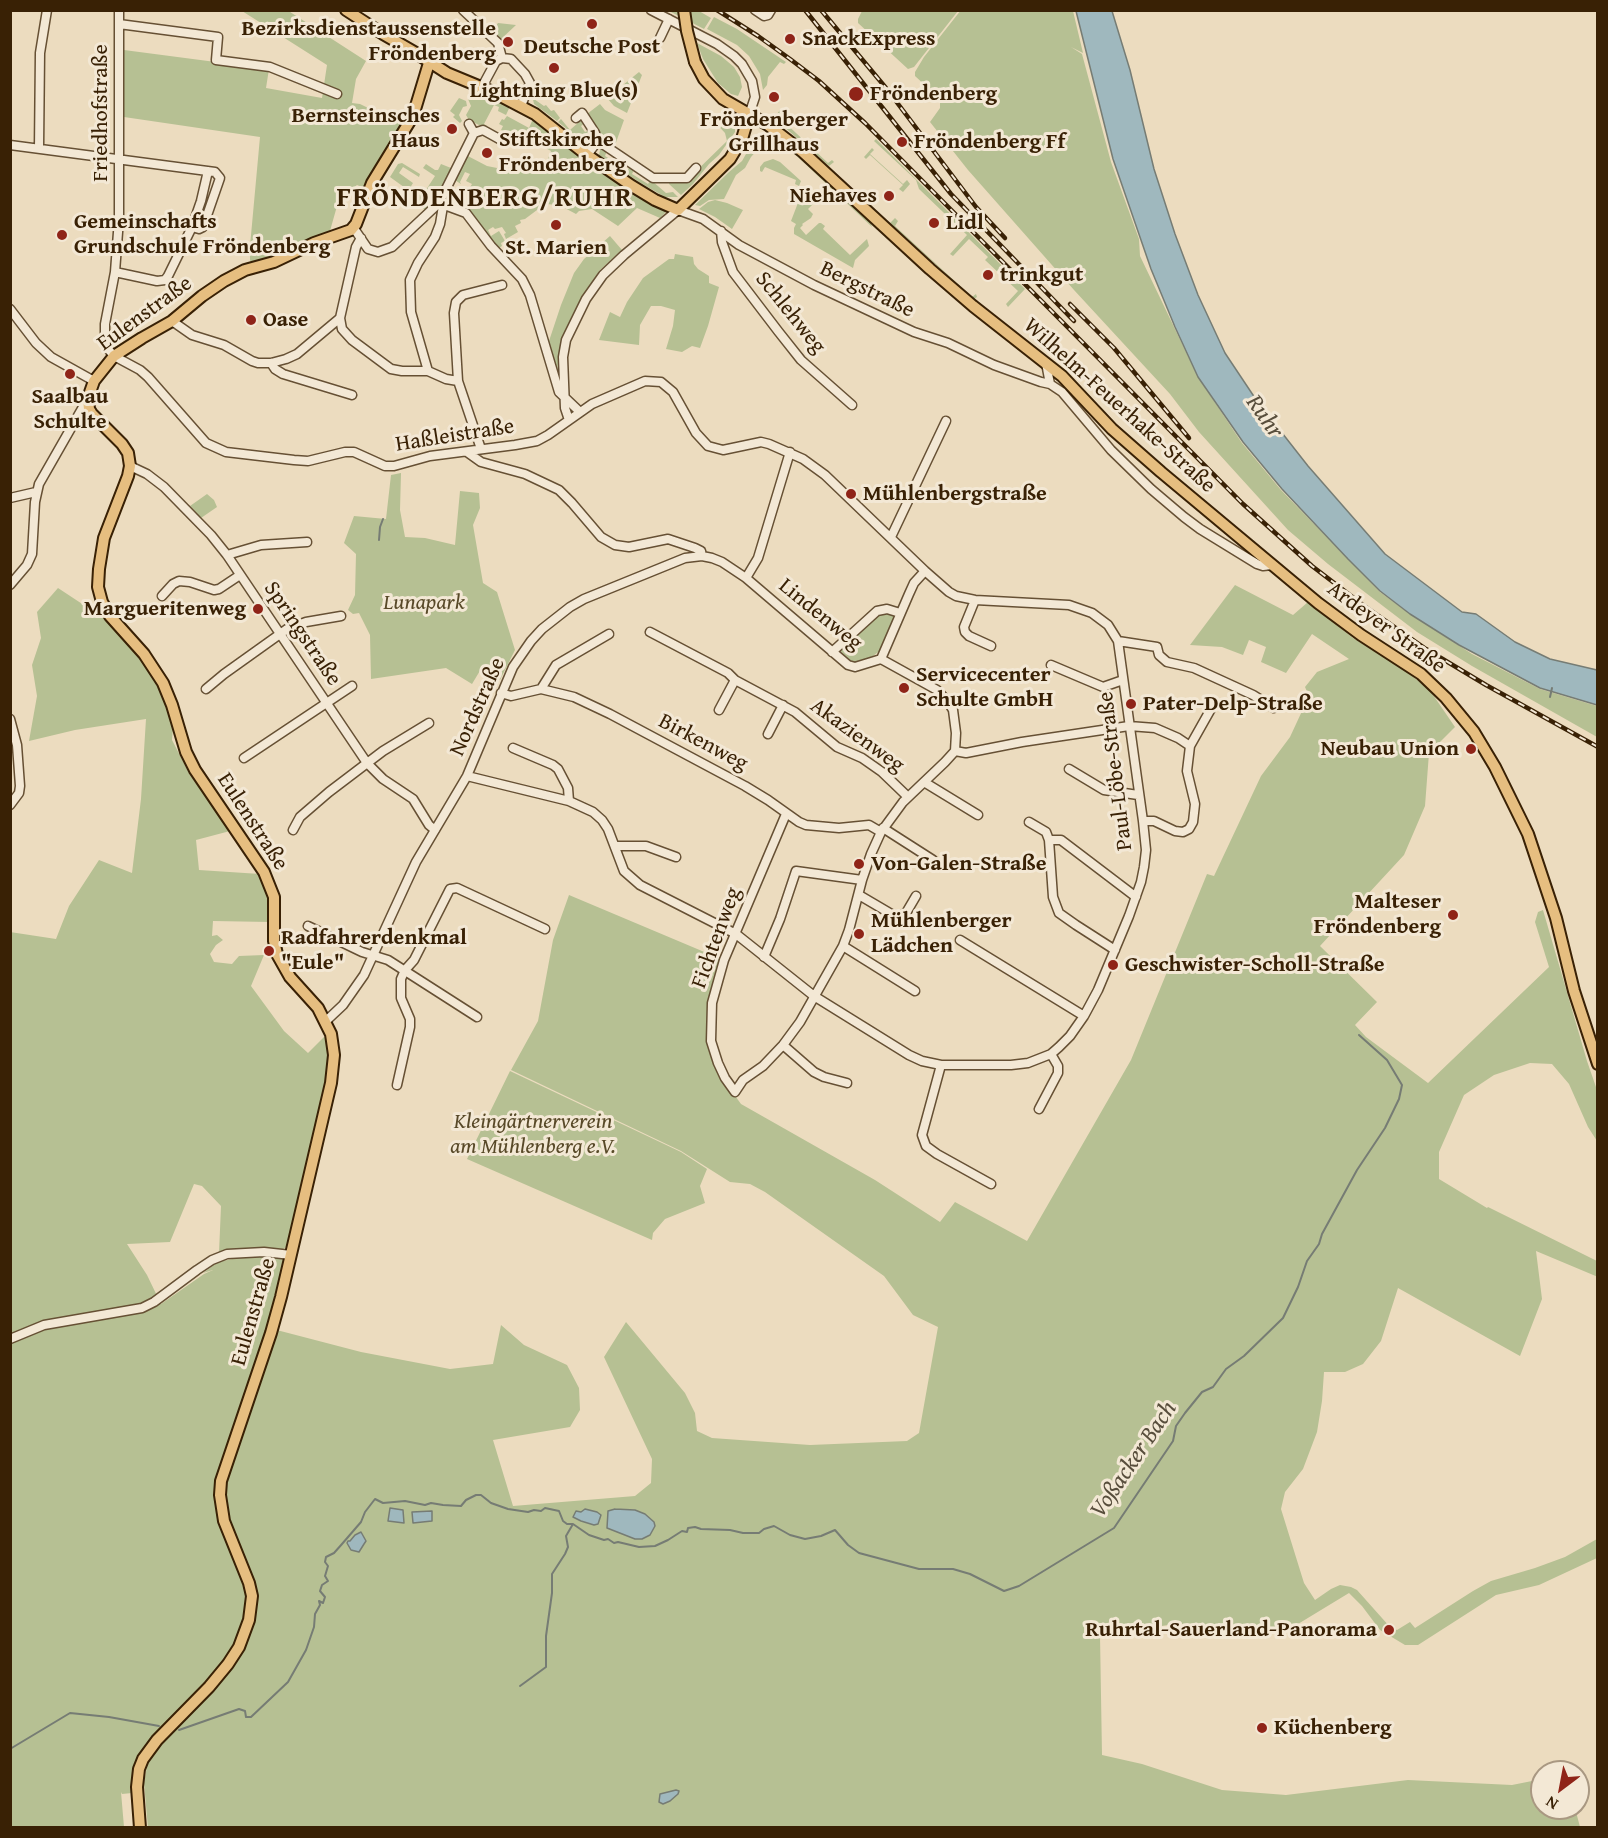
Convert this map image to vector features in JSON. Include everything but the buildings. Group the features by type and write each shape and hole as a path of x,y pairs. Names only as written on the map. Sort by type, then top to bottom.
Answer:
{"main road":[{"path":"346,10 447,74 482,87 521,106 542,119 587,155 655,200 678,210 730,159 742,139 749,115"},
{"name":"Wilhelm-Feuerhake-Straße","path":"684,10 695,62 714,91 731,104 768,125 803,152 935,274 1062,376 1112,429 1272,565"},
{"path":"353,227 372,183 413,116 429,63"},
{"path":"422,87 434,78 447,74"},
{"name":"Eulenstraße","path":"88,403 94,381 114,356 172,321 202,296 235,274 274,262 314,243 341,235 353,227"},
{"path":"88,403 92,414 125,448 130,466"},
{"name":"Eulenstraße","path":"130,466 104,538 98,587 102,602 110,616 144,654 163,683 186,752 195,770 264,872 274,897 274,941 277,954 290,976 318,1008 326,1022 333,1044 334,1067 271,1332 221,1481 220,1495 224,1521 252,1596 249,1620 239,1647 228,1665 157,1740 143,1759 139,1769 137,1787 140,1827"},
{"name":"Ardeyer Straße","path":"1272,565 1361,635 1421,674 1441,692 1474,732 1496,767 1528,834 1556,918 1574,991 1598,1064"}],"street":[{"path":"39,148 40,53 47,10"},
{"name":"Friedhofstraße","path":"114,356 108,349 104,334 115,272 119,209 119,10"},
{"path":"463,10 498,43 502,58"},
{"path":"651,10 725,48 742,64 752,81 755,97 749,115"},
{"path":"758,11 764,16 768,15 771,10"},
{"path":"660,38 669,19"},
{"path":"119,24 218,37 216,60 270,67 337,94"},
{"path":"482,87 496,61 502,58 512,60 528,79 530,87 521,106"},
{"path":"576,118 582,113 595,133 597,142"},
{"path":"469,124 474,133"},
{"path":"428,371 411,312 409,288 413,273 435,237 440,224 441,205 474,133 483,130 501,140"},
{"path":"587,155 597,142"},
{"path":"597,142 652,178 687,178 696,168"},
{"path":"10,145 215,172 220,178 203,227 199,230 192,227"},
{"path":"115,272 157,281 165,280 181,253 192,227 208,171"},
{"path":"353,227 368,249 375,252 392,247 441,205"},
{"path":"441,205 463,211 473,220 491,246 522,279 530,295 559,392 580,412"},
{"path":"569,420 564,398 563,357 566,340 586,299 603,275 678,210"},
{"name":"Bergstraße","path":"678,210 703,219 739,245 814,285 914,332 948,343 994,365 1050,384 1062,392 1111,450 1184,517 1257,564 1272,565"},
{"name":"Schlehweg","path":"721,231 722,242 733,272 801,360 852,405"},
{"path":"360,238 339,318 342,329 352,340 391,369 428,371 446,379 458,381"},
{"path":"481,449 458,381 454,313 456,302 463,295 502,285"},
{"path":"10,309 36,344 51,357 94,381"},
{"path":"172,321 192,336 224,345 252,361 271,363 297,354 339,318"},
{"name":"Haßleistraße","path":"114,356 140,370 196,433 206,442 226,453 308,461 354,452 385,466 394,466 430,456 537,441 592,404 652,380 661,382 673,392 696,433 714,449 730,450 761,442 790,452"},
{"path":"271,363 283,374 352,395"},
{"path":"1046,363 1050,384"},
{"path":"10,585 27,565 32,554 36,492 83,407 88,403"},
{"path":"891,537 946,421"},
{"path":"467,452 481,462 525,474 559,490 601,537 615,545 629,547 668,539 695,548 701,551 702,556 723,562 746,578 758,558 790,452 825,475 949,592 966,599 1069,605 1081,608 1101,619 1111,628 1118,641 1156,647 1159,655 1167,662 1194,668 1253,695 1274,708"},
{"name":"Springstraße","path":"130,466 147,474 164,487 212,535 367,763 383,779 413,799 429,825 435,830"},
{"path":"10,498 36,492"},
{"path":"227,555 261,545 307,542"},
{"name":"Nordstraße","path":"326,1022 344,1005 357,988 416,862 467,776 513,667 531,641 570,607 685,558 702,556"},
{"path":"881,659 914,584 925,571"},
{"path":"162,596 178,581 190,582 214,590 240,575"},
{"name":"Lindenweg","path":"746,578 848,665 855,667 881,659 937,690 948,702 955,720 955,751"},
{"path":"975,600 964,627 965,632 991,646"},
{"path":"832,652 877,611 887,609 900,614"},
{"path":"206,689 280,633 306,622 342,616"},
{"name":"Akazienweg","path":"650,632 783,705 837,747 862,758 882,772 908,797"},
{"path":"541,689 556,665 609,634"},
{"name":"Paul-Löbe-Straße","path":"467,776 569,801 593,812 602,820 624,871 640,885 736,934 814,996 909,1055 922,1061 941,1065 1028,1063 1051,1054 1070,1036 1083,1016 1098,990 1115,950 1136,897 1144,867 1146,850 1143,821 1118,641"},
{"path":"1051,665 1103,687 1124,680"},
{"path":"719,711 735,680"},
{"path":"244,758 352,686"},
{"name":"Birkenweg","path":"501,693 511,696 541,689 574,697 745,786 806,825 839,828 869,825 882,830 933,860"},
{"name":"Akazienweg","path":"768,734 783,705"},
{"path":"1143,821 1154,820 1175,831 1183,832 1190,829 1195,804 1187,771 1190,746 1212,707"},
{"path":"10,719 17,745 20,786 19,793 10,805"},
{"path":"293,830 300,817 367,763 429,723"},
{"path":"725,1078 743,1080 763,1066 800,1022 843,946 862,880 882,830 908,797 955,751 966,753 1079,732 1129,726 1155,728 1190,746"},
{"path":"513,747 558,769 568,788 569,801"},
{"path":"1069,769 1104,790 1138,795"},
{"path":"924,782 978,815"},
{"name":"Fichtenweg","path":"743,1080 735,1092 718,1063 711,1041 712,1003 718,978 786,814"},
{"path":"1029,822 1046,831 1050,840 1053,897 1059,913 1115,950"},
{"path":"1050,840 1061,840 1136,897"},
{"path":"615,846 646,846 676,857"},
{"path":"764,957 796,871 862,880"},
{"path":"397,1085 410,1027 410,1018 401,998 401,979 414,960 449,891 453,888 545,929"},
{"path":"859,894 898,916 906,913 916,896"},
{"path":"308,926 362,952 388,960 477,1017"},
{"path":"960,940 1083,1016"},
{"path":"843,946 915,991"},
{"path":"783,1045 813,1071 824,1077 847,1083"},
{"path":"1039,1109 1058,1073 1059,1066 1051,1054"},
{"path":"941,1065 922,1135 926,1146 991,1184"},
{"path":"10,1339 44,1325 142,1308 154,1302 197,1269 227,1254 264,1252 291,1255"}],"green space":[{"path":"287,10 366,61 356,79 352,103 360,104 407,127 369,190 357,185 339,199 328,238 253,267 250,260 250,246 260,137 124,117 124,50 269,69 266,88 322,98 327,65 242,11"},
{"path":"862,10 958,11 914,67 908,69 858,23"},
{"path":"961,10 1073,11 1083,53 1071,47 1082,54 1111,162 1139,239 1140,256 1198,377 1242,443 1281,490 1380,592 1472,654 1540,689 1597,706 1597,737 1417,632 1328,564 1288,530 1199,432 1170,394 968,170 930,122 940,108 940,99 915,76 924,57"},
{"path":"669,11 699,11 711,18 704,29"},
{"path":"714,17 737,29 786,62 784,64 780,62 768,77 767,85 763,90 760,74 749,56 737,45 707,29"},
{"path":"498,23 516,25 499,41 490,34"},
{"path":"697,43 721,56 734,67 740,77 742,87 738,96 731,94 718,83 703,59"},
{"path":"639,72 642,75 627,113 614,106 607,98"},
{"path":"474,85 512,102 506,115 498,111 499,107 494,105 484,124 487,126 485,128 469,120 466,115 471,106 468,99"},
{"path":"534,89 537,90 534,99 546,105 551,111 554,110 560,118 557,121 534,104 532,95"},
{"path":"459,98 466,101 467,106 463,107 459,115 462,121 460,123 450,111"},
{"path":"600,104 605,110 624,120 614,148 600,139 587,114"},
{"path":"780,110 784,114 780,118 828,163 832,160 834,162 829,166 774,118"},
{"path":"535,114 669,207 665,213 660,218 637,208 618,226 592,209 579,211 576,214 559,205 545,204 525,219 520,220 521,223 515,226 518,232 506,239 504,234 506,233 502,227 495,229 493,227 488,230 491,236 499,231 505,241 499,248 465,213 477,200 476,195 469,189 472,184 466,181 470,174 465,172 461,184 453,179 464,154 487,166 533,173 535,169 543,172 551,151 512,130 509,135 501,130 503,126 499,124 507,116 529,128"},
{"path":"581,118 585,123 581,126 585,132 590,130 592,136 590,141 585,143 558,122 561,119 570,130 579,122 577,119"},
{"path":"712,119 730,128 735,127 735,132 719,155 681,195 669,184 669,180 687,180 727,141 725,133"},
{"path":"769,132 815,170 870,221 872,227 800,159"},
{"path":"759,135 770,137 781,148 766,146 759,148 745,168 736,175 724,199 709,200 700,206 695,205 742,161"},
{"path":"876,139 1025,289 1008,307 1006,304 1018,291 985,260 988,257 969,239 953,256 950,254 967,235 919,189 916,180 874,141"},
{"path":"872,148 874,150 870,154 903,184 907,180 910,184 903,192 899,189 903,185 870,155 866,159 864,157"},
{"path":"602,149 607,151 605,156 627,170 630,167 634,170 632,174 648,184 651,180 666,193 673,192 678,197 665,197 639,182 599,155"},
{"path":"773,159 780,162 801,181 799,186 795,184 796,180 765,167 762,172 760,171 764,162"},
{"path":"402,163 420,174 419,177 403,167 399,173 413,183 410,188 422,196 435,176 423,168 426,164 435,170 438,170 441,164 451,168 440,192 425,210 407,192 408,190 390,177 398,164"},
{"path":"807,191 819,198 808,209 813,214 811,218 800,228 806,235 821,223 825,226 823,229 850,255 867,239 869,246 855,260 853,268 794,234 796,224 791,221 801,195"},
{"path":"715,200 743,210 732,229 699,209"},
{"path":"895,218 898,221 895,226 972,297 976,294 977,297 974,299 890,223"},
{"path":"610,236 622,250 600,270 585,294 563,337 557,373 548,344 561,305 574,273 584,259"},
{"path":"675,254 693,257 698,269 709,276 709,283 719,287 700,348 692,346 682,352 666,349 675,310 661,306 651,306 640,325 639,345 599,340 610,312 620,317 643,278 669,259 674,259"},
{"name":"Lunapark","path":"401,473 400,510 405,537 425,538 455,545 460,491 479,493 480,508 473,525 483,583 497,592 515,650 500,680 481,669 472,684 446,668 371,679 370,635 359,613 353,614 348,610 355,595 356,554 344,543 354,516 386,519 391,475"},
{"path":"207,494 214,500 217,507 201,518 190,506"},
{"path":"1235,585 1293,615 1308,602 1353,638 1400,667 1429,689 1455,727 1429,753 1425,806 1404,855 1320,946 1377,1002 1355,1025 1366,1037 1428,1083 1549,967 1535,922 1538,912 1543,910 1597,1090 1597,1141 1588,1127 1569,1084 1552,1064 1530,1063 1494,1075 1464,1095 1439,1152 1439,1179 1487,1208 1597,1261 1598,1277 1536,1251 1542,1299 1520,1356 1398,1288 1381,1341 1363,1364 1345,1372 1324,1372 1317,1432 1303,1469 1285,1492 1281,1509 1304,1583 1315,1600 1340,1585 1357,1590 1390,1627 1397,1630 1410,1622 1415,1628 1491,1581 1565,1557 1597,1539 1597,1558 1539,1585 1496,1595 1418,1645 1405,1645 1380,1630 1349,1593 1298,1624 1273,1634 1228,1636 1190,1625 1168,1625 1100,1636 1102,1755 1142,1764 1222,1790 1286,1795 1408,1780 1512,1785 1530,1781 1530,1820 1578,1820 1580,1827 148,1828 144,1783 147,1766 138,1763 132,1793 122,1794 121,1792 124,1827 11,1827 10,932 56,939 69,906 99,860 132,873 141,799 146,719 75,730 29,741 37,696 32,665 41,638 37,612 58,588 108,621 153,673 163,691 173,727 172,740 190,775 230,831 196,840 199,870 260,874 270,893 270,922 213,921 212,936 217,935 223,940 210,954 214,962 232,964 239,956 264,955 251,986 284,1031 308,1053 327,1034 330,1066 288,1246 283,1249 250,1248 219,1253 221,1206 202,1186 194,1184 170,1242 127,1244 147,1275 161,1304 213,1270 203,1273 218,1262 246,1256 270,1255 283,1259 284,1265 269,1328 361,1352 450,1369 493,1364 501,1325 524,1345 567,1365 579,1388 580,1410 570,1427 493,1440 513,1506 635,1496 651,1483 652,1459 604,1357 626,1322 685,1393 695,1413 697,1431 712,1438 810,1445 907,1441 919,1433 938,1327 913,1315 884,1276 765,1192 750,1184 730,1182 681,1151 511,1070 538,1021 553,940 569,895 721,959 708,1007 706,1027 709,1046 741,1104 875,1180 940,1222 955,1202 1027,1241 1131,1060 1207,874 1214,876 1261,776 1290,737 1309,696 1305,687 1317,672 1349,659 1312,634 1286,673 1261,662 1266,647 1249,640 1243,655 1222,647 1190,645","holes":["615,1509 635,1510 645,1514 654,1522 650,1535 642,1539 635,1539 607,1528 608,1519"]},
{"path":"889,613 895,617 882,649 873,656 856,663 839,650 876,614"},
{"name":"Kleingärtnerverein am Mühlenberg e.V.","path":"510,1071 681,1152 707,1169 700,1186 705,1203 665,1219 653,1233 652,1240 467,1159"}],"water":[{"name":"Ruhr","path":"1076,11 1112,11 1130,70 1154,169 1175,234 1198,295 1225,353 1257,401 1308,466 1385,554 1462,612 1476,614 1515,642 1550,659 1597,670 1597,705 1540,688 1459,645 1410,614 1380,591 1348,559 1282,489 1243,442 1198,377 1151,269 1113,159"},
{"path":"390,1508 403,1510 404,1523 388,1521"},
{"path":"585,1509 601,1515 598,1524 594,1525 573,1517 576,1511 581,1512"},
{"path":"635,1510 645,1514 655,1526 650,1535 642,1539 635,1539 607,1528 608,1511"},
{"path":"432,1511 432,1521 413,1523 412,1512"},
{"path":"361,1532 366,1541 359,1552 351,1550 348,1541"},
{"path":"679,1791 678,1794 670,1801 663,1804 659,1802 660,1794"}],"waterway":[{"path":"379,540 383,519"},
{"name":"Voßacker Bach","path":"1550,697 1552,688"},
{"name":"Voßacker Bach","path":"179,1730 239,1709 245,1711 246,1717 251,1717 288,1682 306,1650 314,1627 315,1614 320,1605 319,1601 323,1603 325,1597 320,1591 322,1585 328,1581 325,1576 328,1566 325,1562 326,1557 334,1553 361,1522 375,1499 383,1503 405,1501 425,1505 431,1503 461,1506 466,1500 481,1495 491,1503 508,1509 528,1512 541,1511 545,1508 559,1511 563,1521 573,1524 589,1535 604,1540 608,1539 614,1543 639,1547 655,1546 682,1531 687,1532 688,1528 695,1527 759,1533 774,1526 790,1535 805,1539 835,1530 848,1545 859,1553 919,1569 953,1569 970,1574 1004,1591 1019,1586 1114,1528 1173,1441 1176,1426 1185,1413 1202,1392 1213,1387 1226,1369 1244,1356 1283,1318 1307,1261 1319,1244 1322,1234 1357,1170 1385,1128 1399,1099 1402,1085 1387,1060 1359,1035"},
{"path":"520,1686 546,1667 546,1636 552,1593 552,1574 568,1547 566,1536 573,1524"},
{"name":"Voßacker Bach","path":"10,1749 70,1713 159,1726"}],"railway":[{"path":"717,10 758,36 819,81 865,123 1243,504 1312,566 1426,649 1598,747"},
{"path":"805,10 951,194 1074,321"},
{"path":"821,10 886,88 976,207 1005,238"},
{"path":"1070,304 1114,348 1189,438"}],"place":[{"name":"Deutsche Post","path":"592,24"},
{"name":"SnackExpress","path":"790,39"},
{"name":"Bezirksdienstaussenstelle Fröndenberg","path":"508,42"},
{"name":"Lightning Blue(s)","path":"554,68"},
{"name":"Fröndenberg","path":"856,94"},
{"name":"Fröndenberger Grillhaus","path":"774,97"},
{"name":"Bernsteinsches Haus","path":"452,129"},
{"name":"Fröndenberg Ff","path":"902,142"},
{"name":"Stiftskirche Fröndenberg","path":"487,153"},
{"name":"Niehaves","path":"889,196"},
{"name":"Lidl","path":"934,223"},
{"name":"St. Marien","path":"556,225"},
{"name":"Gemeinschafts Grundschule Fröndenberg","path":"62,235"},
{"name":"trinkgut","path":"988,275"},
{"name":"Oase","path":"251,320"},
{"name":"Saalbau Schulte","path":"70,374"},
{"name":"Mühlenbergstraße","path":"851,494"},
{"name":"Margueritenweg","path":"258,609"},
{"name":"Servicecenter Schulte GmbH","path":"904,688"},
{"name":"Pater-Delp-Straße","path":"1131,704"},
{"name":"Neubau Union","path":"1471,749"},
{"name":"Von-Galen-Straße","path":"859,864"},
{"name":"Malteser Fröndenberg","path":"1453,915"},
{"name":"Mühlenberger Lädchen","path":"859,934"},
{"name":"Radfahrerdenkmal \"Eule\"","path":"269,951"},
{"name":"Geschwister-Scholl-Straße","path":"1113,965"},
{"name":"Ruhrtal-Sauerland-Panorama","path":"1389,1630"},
{"name":"Küchenberg","path":"1262,1728"}],"district":[{"name":"FRÖNDENBERG/RUHR","path":"485,199"}]}
